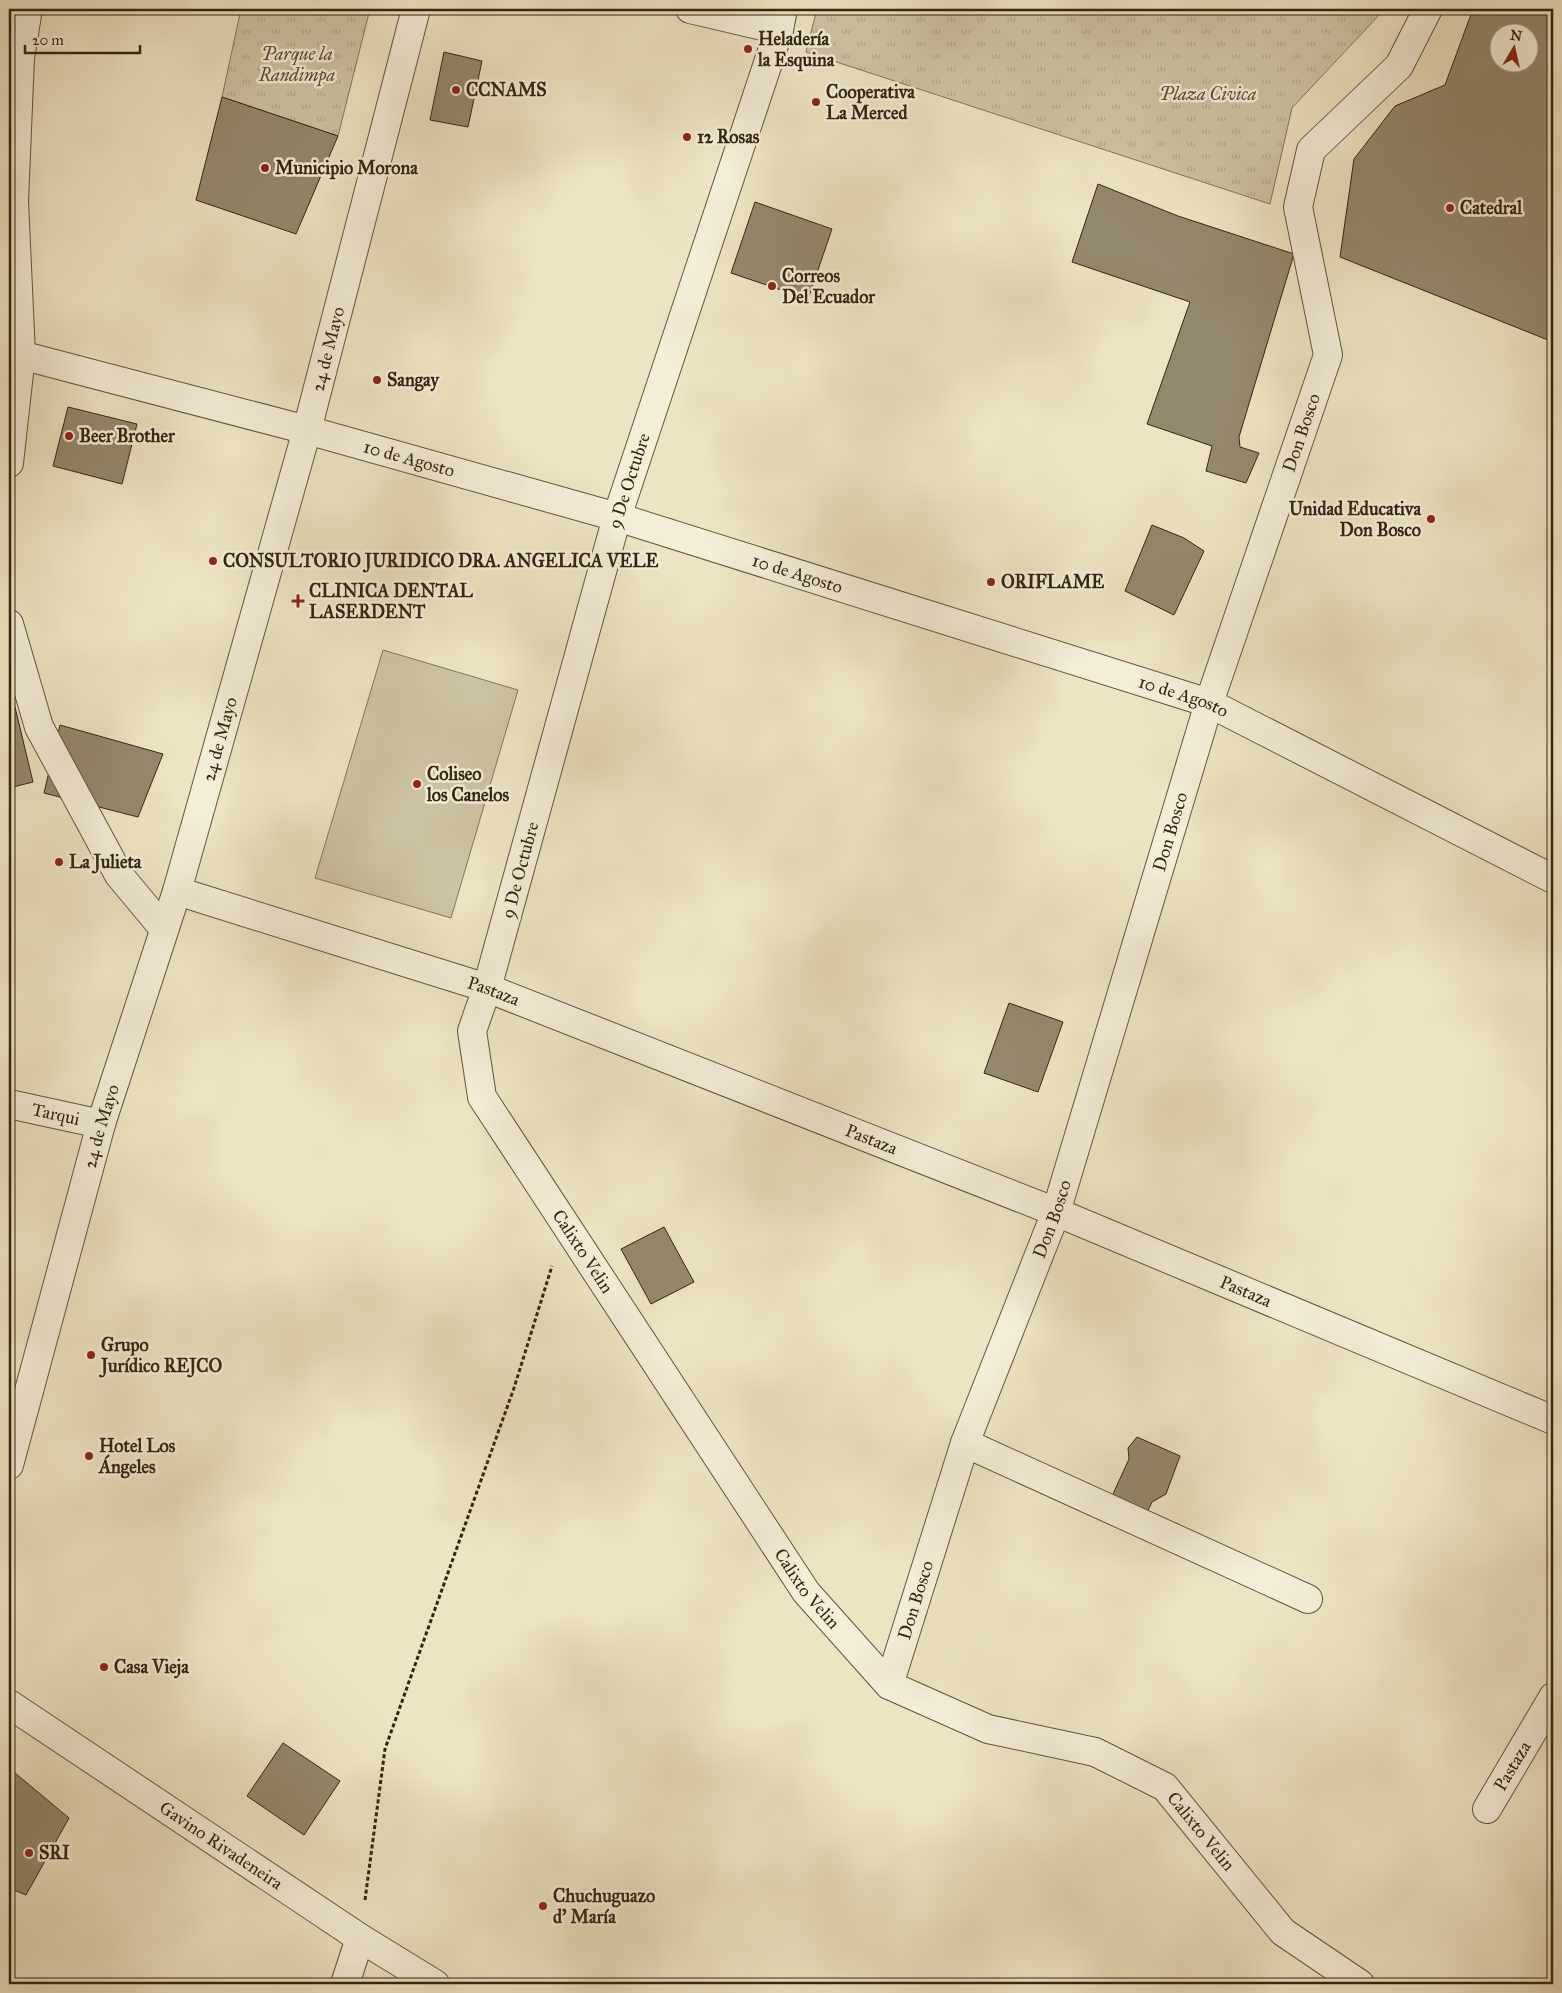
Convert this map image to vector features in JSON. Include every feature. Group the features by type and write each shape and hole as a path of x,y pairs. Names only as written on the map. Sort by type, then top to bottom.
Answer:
{"street":[{"path":"9,463 15,354 14,201 20,58 28,9"},
{"name":"24 de Mayo","path":"9,1465 101,1124 177,891 307,430 416,9"},
{"path":"690,9 781,19"},
{"name":"Don Bosco","path":"889,1685 964,1443 1056,1212 1210,704 1328,355 1298,208 1311,150 1399,66 1428,9"},
{"name":"9 De Octubre","path":"487,988 617,517 781,19"},
{"name":"10 de Agosto","path":"15,354 307,430 617,517 1210,704 1553,879"},
{"path":"9,624 40,727 119,875 164,929"},
{"name":"Pastaza","path":"177,891 487,988 1056,1212 1553,1420"},
{"name":"Calixto Velin","path":"487,988 472,1031 482,1096 806,1592 889,1685 988,1729 1095,1752 1165,1787 1283,1932 1360,1984"},
{"name":"Tarqui","path":"9,1104 101,1124"},
{"path":"964,1443 1308,1599"},
{"name":"Pastaza","path":"1487,1809 1553,1697"},
{"name":"Gavino Rivadeneira","path":"9,1704 360,1938 435,1984"},
{"path":"345,1984 360,1938"}],"path":[{"path":"360,1938 385,1749 514,1388 566,1223"}],"green space":[{"name":"Parque la Randimpa","path":"241,9 370,9 338,136 222,97"},
{"name":"Plaza Civica","path":"817,9 1382,9 1380,14 1292,108 1270,204 806,52"},
{"name":"Coliseo los Canelos","path":"383,650 518,690 451,918 315,878"}],"building":[{"name":"Catedral","path":"1473,9 1553,9 1553,342 1340,257 1354,159 1395,106 1445,85"},
{"name":"CCNAMS","path":"444,52 482,61 468,127 430,120"},
{"name":"Municipio Morona","path":"222,97 338,136 296,234 196,200"},
{"path":"1098,184 1178,216 1294,254 1239,437 1240,447 1259,453 1246,483 1206,471 1212,446 1147,424 1190,302 1072,262"},
{"path":"755,202 832,229 808,299 731,273"},
{"path":"68,407 137,424 122,484 53,466"},
{"path":"1152,525 1184,538 1204,551 1174,615 1125,591"},
{"path":"15,707 33,782 9,788 9,708"},
{"path":"60,725 163,754 138,817 44,793"},
{"path":"1009,1003 1063,1022 1038,1092 984,1073"},
{"path":"664,1227 694,1282 651,1304 621,1249"},
{"path":"1137,1437 1180,1456 1166,1494 1152,1502 1145,1517 1107,1507 1129,1459 1128,1448"},
{"path":"283,1743 340,1781 304,1835 247,1796"},
{"name":"SRI","path":"9,1768 69,1818 26,1895 9,1888"}],"place":[{"name":"Heladería la Esquina","path":"748,49"},
{"name":"CCNAMS","path":"456,90"},
{"name":"Cooperativa La Merced","path":"816,102"},
{"name":"12 Rosas","path":"687,137"},
{"name":"Municipio Morona","path":"265,168"},
{"name":"Catedral","path":"1450,208"},
{"name":"Correos Del Ecuador","path":"772,286"},
{"name":"Sangay","path":"377,380"},
{"name":"Beer Brother","path":"69,436"},
{"name":"Unidad Educativa Don Bosco","path":"1431,519"},
{"name":"CONSULTORIO JURIDICO DRA. ANGELICA VELE","path":"213,561"},
{"name":"ORIFLAME","path":"991,582"},
{"name":"CLINICA DENTAL LASERDENT","path":"298,601"},
{"name":"Coliseo los Canelos","path":"417,784"},
{"name":"La Julieta","path":"59,862"},
{"name":"Grupo Jurídico REJCO","path":"91,1355"},
{"name":"Hotel Los Ángeles","path":"89,1456"},
{"name":"Casa Vieja","path":"104,1667"},
{"name":"SRI","path":"29,1853"},
{"name":"Chuchuguazo d' María","path":"543,1906"}]}
